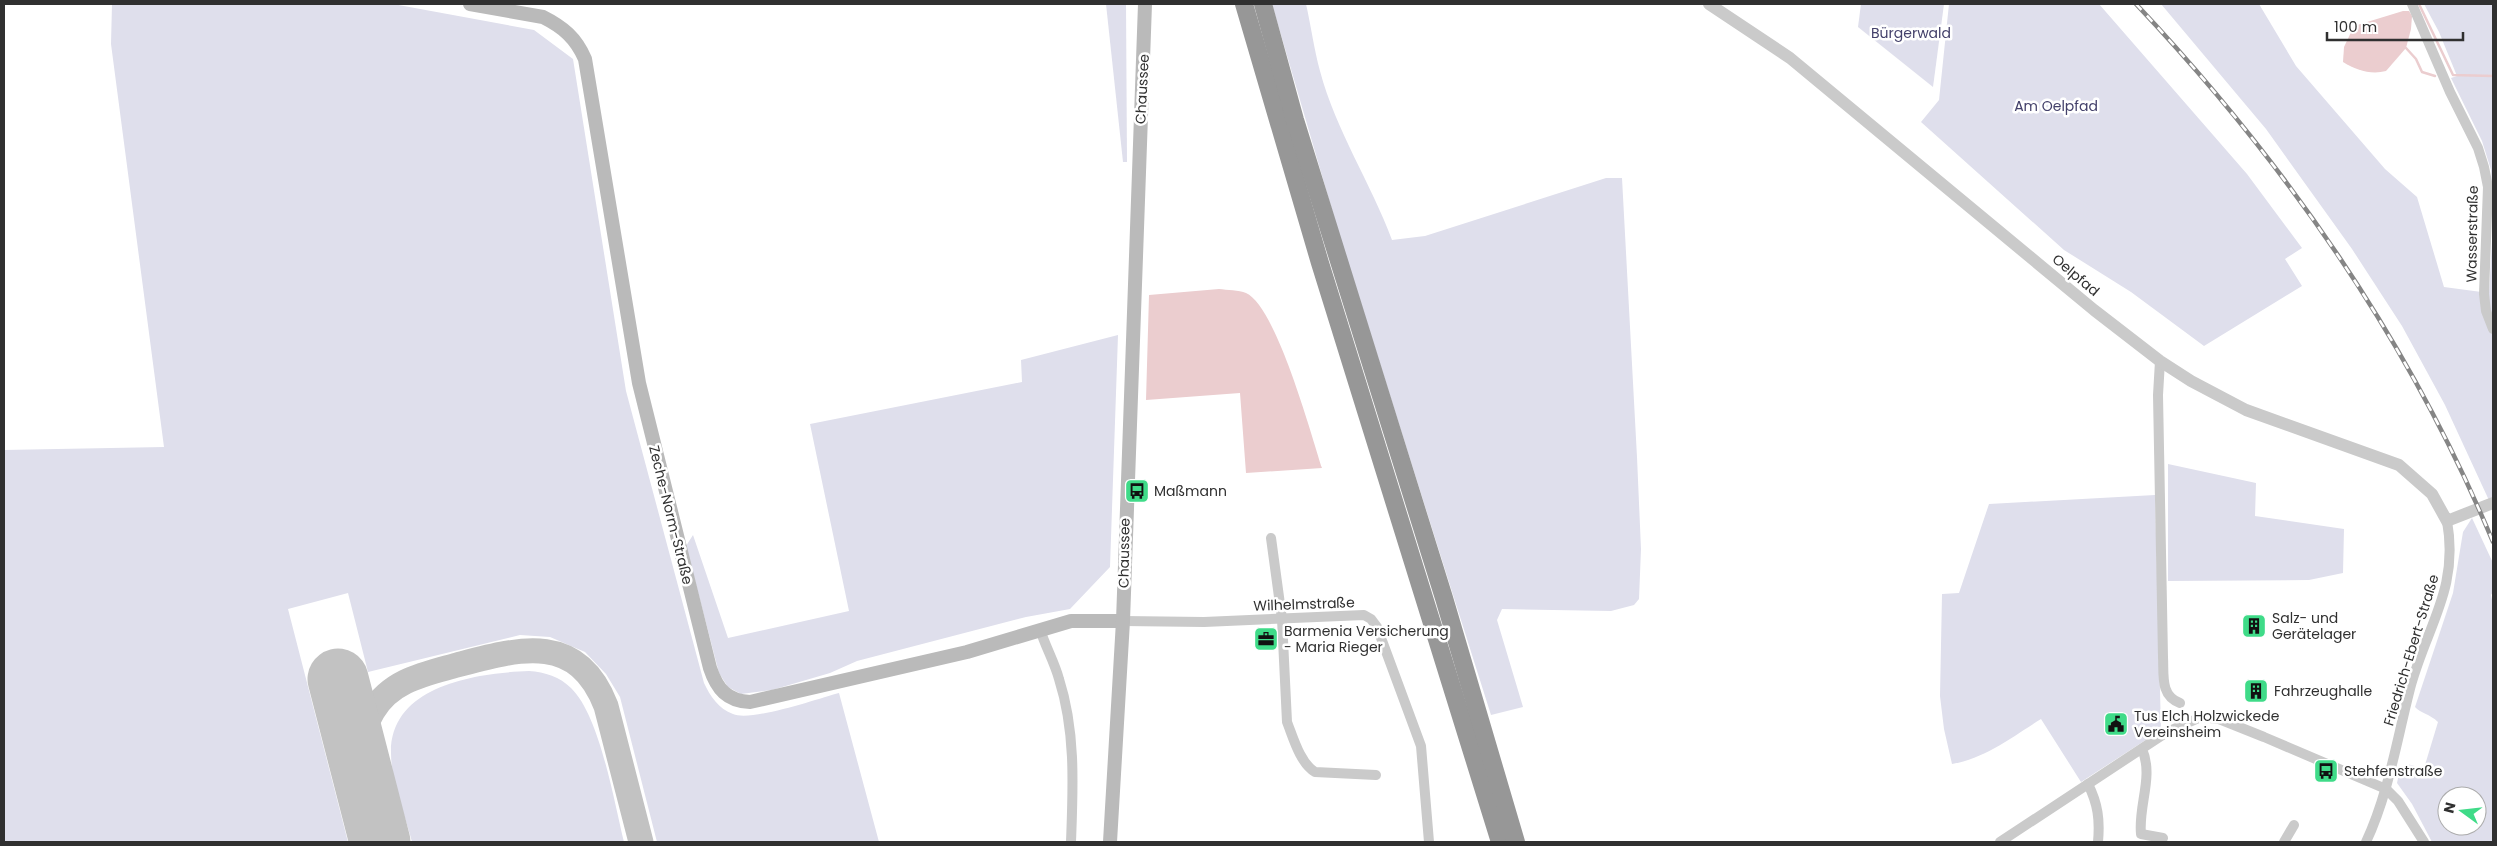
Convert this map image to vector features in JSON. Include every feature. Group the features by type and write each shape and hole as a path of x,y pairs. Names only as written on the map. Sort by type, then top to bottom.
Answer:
{"highway":[{"path":"1244,4 1317,254 1500,842"},
{"path":"1263,4 1300,138 1444,598 1516,842"}],"main road":[{"name":"Zeche-Norm-Straße","path":"470,4 543,17 554,22 573,38 585,58 639,382 710,668 717,686 723,693 740,702 750,702 975,650 1040,629 1072,621 1123,621"},
{"name":"Chaussee","path":"1136,4 1138,174"},
{"name":"Chaussee","path":"1110,842 1123,621 1145,4"}],"street":[{"name":"Oelpfad","path":"1709,4 1790,58 2100,315 2160,361 2191,381 2246,410 2399,465 2432,494 2447,521"},
{"name":"Wasserstraße","path":"2412,4 2450,92 2478,148 2484,167 2488,187 2484,294 2486,311 2493,329"},
{"path":"2160,361 2158,395 2163,657 2166,693 2170,700 2180,703"},
{"path":"2447,521 2493,504"},
{"name":"Friedrich-Ebert-Straße","path":"2366,842 2376,820 2386,789 2412,682 2448,576 2451,546 2447,521"},
{"path":"1271,538 1282,619 1287,722 1307,764 1315,772 1376,775"},
{"name":"Wilhelmstraße","path":"1123,621 1204,622 1364,615 1371,619 1377,627 1421,746 1429,842"},
{"path":"1040,629 1045,648 1059,678 1068,722 1073,773 1071,842"},
{"path":"2000,842 2167,732 2193,719 2209,717 2264,737 2386,789 2398,801 2424,842"},
{"path":"2142,749 2146,758 2146,772 2141,834 2163,838"},
{"path":"2088,784 2096,801 2099,819 2098,842"},
{"path":"2284,842 2294,825"}],"green space":[{"path":"112,4 393,4 534,30 573,59 626,391 704,683 719,705 728,712 742,716 769,712 839,693 879,842 657,842 620,697 606,674 585,652 550,637 520,635 368,672 348,593 288,609 348,842 4,842 4,450 164,447 111,44"},
{"path":"1106,4 1126,4 1127,162 1123,162"},
{"path":"1272,4 1306,4 1318,63 1335,115 1392,240 1425,236 1606,178 1622,178 1641,549 1639,599 1634,605 1611,611 1502,609 1497,620 1523,707 1491,715 1339,234"},
{"name":"Bürgerwald","path":"1861,4 1944,4 1933,87 1858,27"},
{"name":"Am Oelpfad","path":"1949,4 2099,4 2247,174 2302,248 2285,259 2302,286 2204,346 2131,292 2064,250 1921,122 1939,100"},
{"path":"2161,4 2259,4 2296,66 2385,169 2417,197 2444,287 2489,293 2493,222 2493,509 2445,405 2402,326 2352,249 2266,129"},
{"path":"2424,4 2493,4 2493,221 2491,170 2482,141 2451,78 2457,76 2439,32"},
{"path":"1118,335 1110,567 1070,609 1026,617 857,661 830,673 772,690 741,694 728,687 719,673 686,546 693,535 728,638 849,611 810,424 1022,382 1021,360"},
{"path":"2168,464 2256,483 2255,516 2344,529 2343,573 2309,580 2168,581"},
{"path":"2155,495 2161,730 2081,782 2041,719 1987,752 1952,764 1944,729 1940,696 1942,594 1959,593 1989,504"},
{"path":"2472,518 2493,563 2493,592 2491,595 2493,604 2493,842 2432,842 2412,804 2397,783 2400,769 2407,764 2419,767 2425,765 2438,722 2415,707 2453,593 2463,532"},
{"path":"529,671 557,678 571,688 581,701 598,738 624,842 412,842 393,775 391,753 395,730 405,712 421,698 440,687 485,675"}],"shaded area":[{"path":"2403,11 2409,11 2412,16 2406,48 2386,71 2364,71 2343,62 2344,47 2354,26"},
{"path":"1219,289 1246,293 1257,303 1269,321 1291,373 1322,468 1246,473 1240,393 1146,400 1149,295"}],"waterway":[{"path":"2419,4 2453,75 2493,76"},
{"path":"2406,48 2416,59 2422,72 2435,76"}],"taxiway":[{"path":"362,774 363,741 366,726 380,700 399,685 421,675 480,659 523,651 544,651 562,656 579,666 594,682 606,706 641,842"}],"runway":[{"path":"338,679 380,842"}],"railway":[{"path":"2136,4 2243,126 2292,190 2339,257 2383,325 2423,396 2460,468 2493,542"}],"place":[{"name":"Maßmann","path":"1137,491"},
{"name":"Salz- und Gerätelager","path":"2254,626"},
{"name":"Barmenia Versicherung - Maria Rieger","path":"1266,639"},
{"name":"Fahrzeughalle","path":"2256,691"},
{"name":"Tus Elch Holzwickede Vereinsheim","path":"2116,724"},
{"name":"Stehfenstraße","path":"2326,771"}]}
